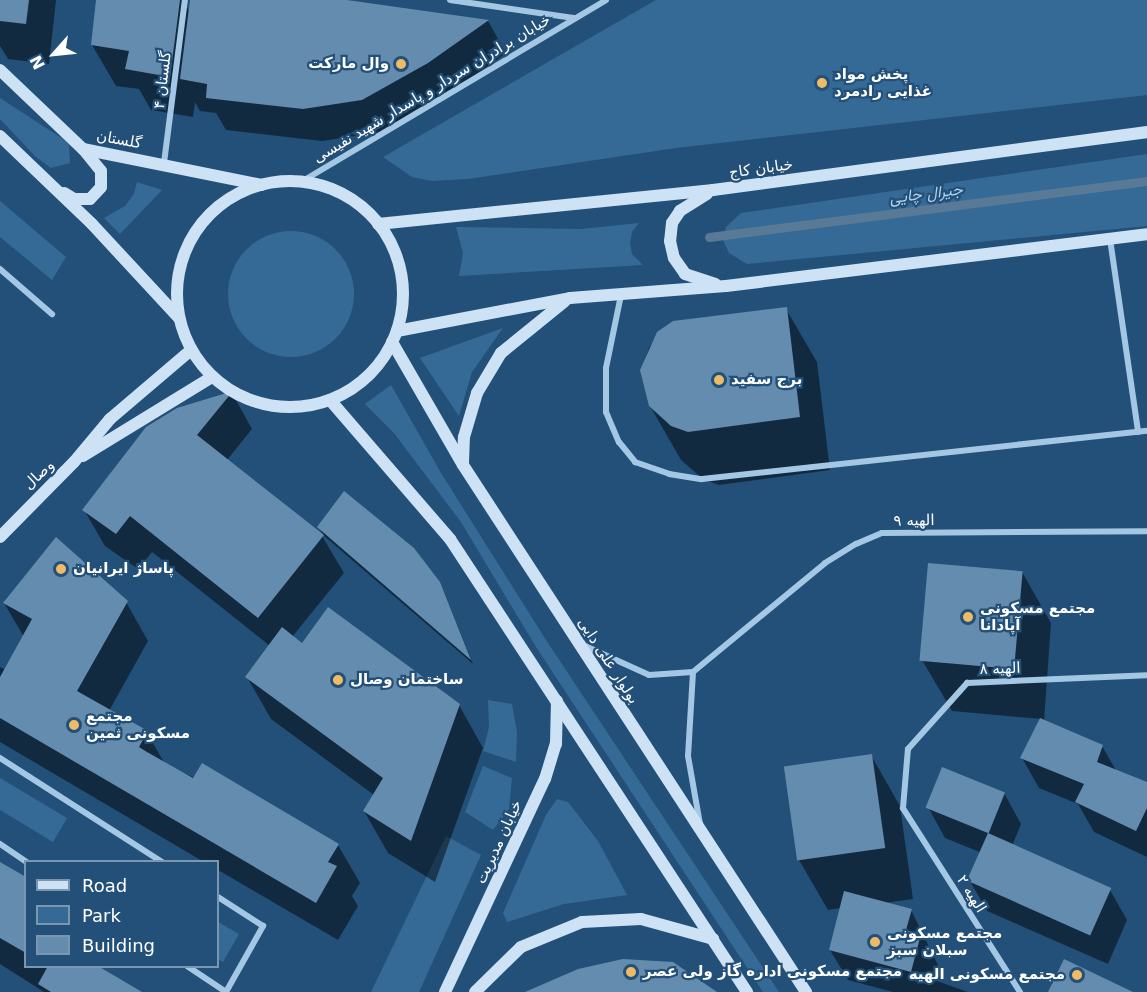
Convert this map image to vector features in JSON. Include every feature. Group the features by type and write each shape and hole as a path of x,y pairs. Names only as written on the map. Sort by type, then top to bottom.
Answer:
{"main road":[{"name":"گلستان","path":"0,70 83,149 164,163 261,185"},
{"name":"خیابان کاج","path":"378,224 713,190 1147,132"},
{"path":"0,136 92,224 179,318"},
{"path":"48,183 74,199 90,198 97,194 103,179 101,171 83,149"},
{"path":"301,182 330,189 347,198 378,224 399,264 402,309 395,336 377,367 356,387 330,400 299,407 268,406 238,395 212,377 191,350 179,318 177,283 185,250 203,221 229,198 261,185 301,182"},
{"path":"713,190 680,211 672,223 670,241 685,274 726,286"},
{"path":"395,336 570,298 726,286 1147,234"},
{"path":"463,465 464,437 477,393 501,353 570,298"},
{"name":"بولوار علی دایی","path":"395,336 463,465 806,992"},
{"path":"74,462 110,419 191,350"},
{"path":"74,462 212,377"},
{"path":"330,400 450,539 747,992"},
{"name":"وصال","path":"0,537 74,462"},
{"name":"خیابان مدیریت","path":"445,992 545,779 556,744 556,699"},
{"path":"475,992 521,947 582,922 641,919 713,939"}],"street":[{"name":"گلستان ۴","path":"164,163 185,0"},
{"path":"450,0 575,18"},
{"name":"خیابان برادران سردار و پاسدار شهید نفیسی","path":"301,182 606,0"},
{"path":"1110,239 1138,432"},
{"path":"0,268 52,314"},
{"path":"621,294 606,368 606,412 619,441 635,462 669,474 702,479 1147,431"},
{"name":"الهیه ۹","path":"693,672 825,563 856,544 882,533 1147,531"},
{"path":"579,643 649,675 693,672 688,756 701,831"},
{"name":"الهیه ۸","path":"903,808 908,749 967,683 1147,675"},
{"path":"0,758 160,860"},
{"name":"الهیه ۲","path":"903,808 1020,992"},
{"path":"0,844 25,860"},
{"path":"190,968 226,992 263,926 219,898"}],"green space":[{"path":"656,0 1147,0 1147,95 676,148 468,179 432,181 412,177 383,157"},
{"path":"0,98 63,139 69,145 70,163 51,168 35,156 0,119"},
{"path":"1147,154 1147,226 747,264 729,253 723,240 726,227 741,213"},
{"path":"137,182 162,190 120,234 104,218 125,206 134,194"},
{"path":"0,201 66,257 52,280 0,237"},
{"path":"639,223 632,232 630,243 632,254 643,265 459,276 463,253 456,227 581,229"},
{"path":"291,231 315,235 336,249 350,270 354,294 350,318 336,339 315,353 291,357 267,353 246,339 232,318 228,294 232,270 246,249 267,235"},
{"path":"503,328 472,372 459,416 420,358"},
{"path":"391,385 441,473 546,640 779,992 763,992 536,647 461,522 394,433 365,404"},
{"path":"488,700 512,704 517,732 516,762 483,751 489,727"},
{"path":"483,766 512,778 509,809 493,830 465,812"},
{"path":"0,778 67,818 53,842 0,810"},
{"path":"557,799 568,802 598,841 627,895 564,904 507,922 503,913 546,815"},
{"path":"446,836 481,855 419,992 371,992"},
{"path":"219,923 239,934 223,962 219,960"}],"building":[{"path":"0,0 29,0 26,24 0,21"},
{"path":"96,0 180,0 170,77 125,69 129,51 91,45"},
{"path":"190,0 347,0 489,20 428,63 362,100 303,109 206,98 207,84 180,79"},
{"name":"برج سفید","path":"787,307 800,417 688,432 671,426 649,406 640,370 657,332 673,321"},
{"path":"233,391 197,435 324,535 258,618 130,516 116,534 82,510 146,427 177,408"},
{"path":"344,491 414,548 440,582 471,660 317,527"},
{"path":"56,537 128,601 77,691 148,731 139,747 147,752 193,778 202,763 339,844 328,862 337,866 316,903 0,718 0,677 32,619 3,603"},
{"name":"مجتمع مسکونی آپادانا","path":"928,563 1023,571 1014,669 919,661"},
{"name":"ساختمان وصال","path":"328,607 460,704 411,841 363,811 383,778 245,677 282,627 302,643"},
{"path":"1040,718 1103,745 1097,762 1147,782 1147,808 1136,831 1075,802 1084,784 1020,758"},
{"path":"872,754 885,848 797,860 784,766"},
{"path":"942,767 1005,792 989,833 926,808"},
{"path":"988,833 1111,888 1090,935 967,881"},
{"path":"0,862 24,876 24,952 0,938"},
{"name":"مجتمع مسکونی سبلان سبز","path":"844,891 912,909 906,930 921,934 911,972 829,950"},
{"name":"مجتمع مسکونی اداره گاز ولی عصر","path":"623,959 673,962 717,992 525,992 578,969"},
{"name":"مجتمع مسکونی الهیه","path":"1064,959 1133,992 1048,992"},
{"path":"47,968 101,968 142,992 51,992 38,984"}],"waterway":[{"name":"جیرال چایی","path":"709,237 1147,181"}],"place":[{"name":"وال مارکت","path":"401,64"},
{"name":"پخش مواد غذایی رادمرد","path":"822,83"},
{"name":"برج سفید","path":"719,380"},
{"name":"پاساژ ایرانیان","path":"61,569"},
{"name":"مجتمع مسکونی آپادانا","path":"968,617"},
{"name":"ساختمان وصال","path":"338,680"},
{"name":"مجتمع مسکونی ثمین","path":"74,725"},
{"name":"مجتمع مسکونی سبلان سبز","path":"875,942"},
{"name":"مجتمع مسکونی اداره گاز ولی عصر","path":"631,972"},
{"name":"مجتمع مسکونی الهیه","path":"1077,975"}]}
